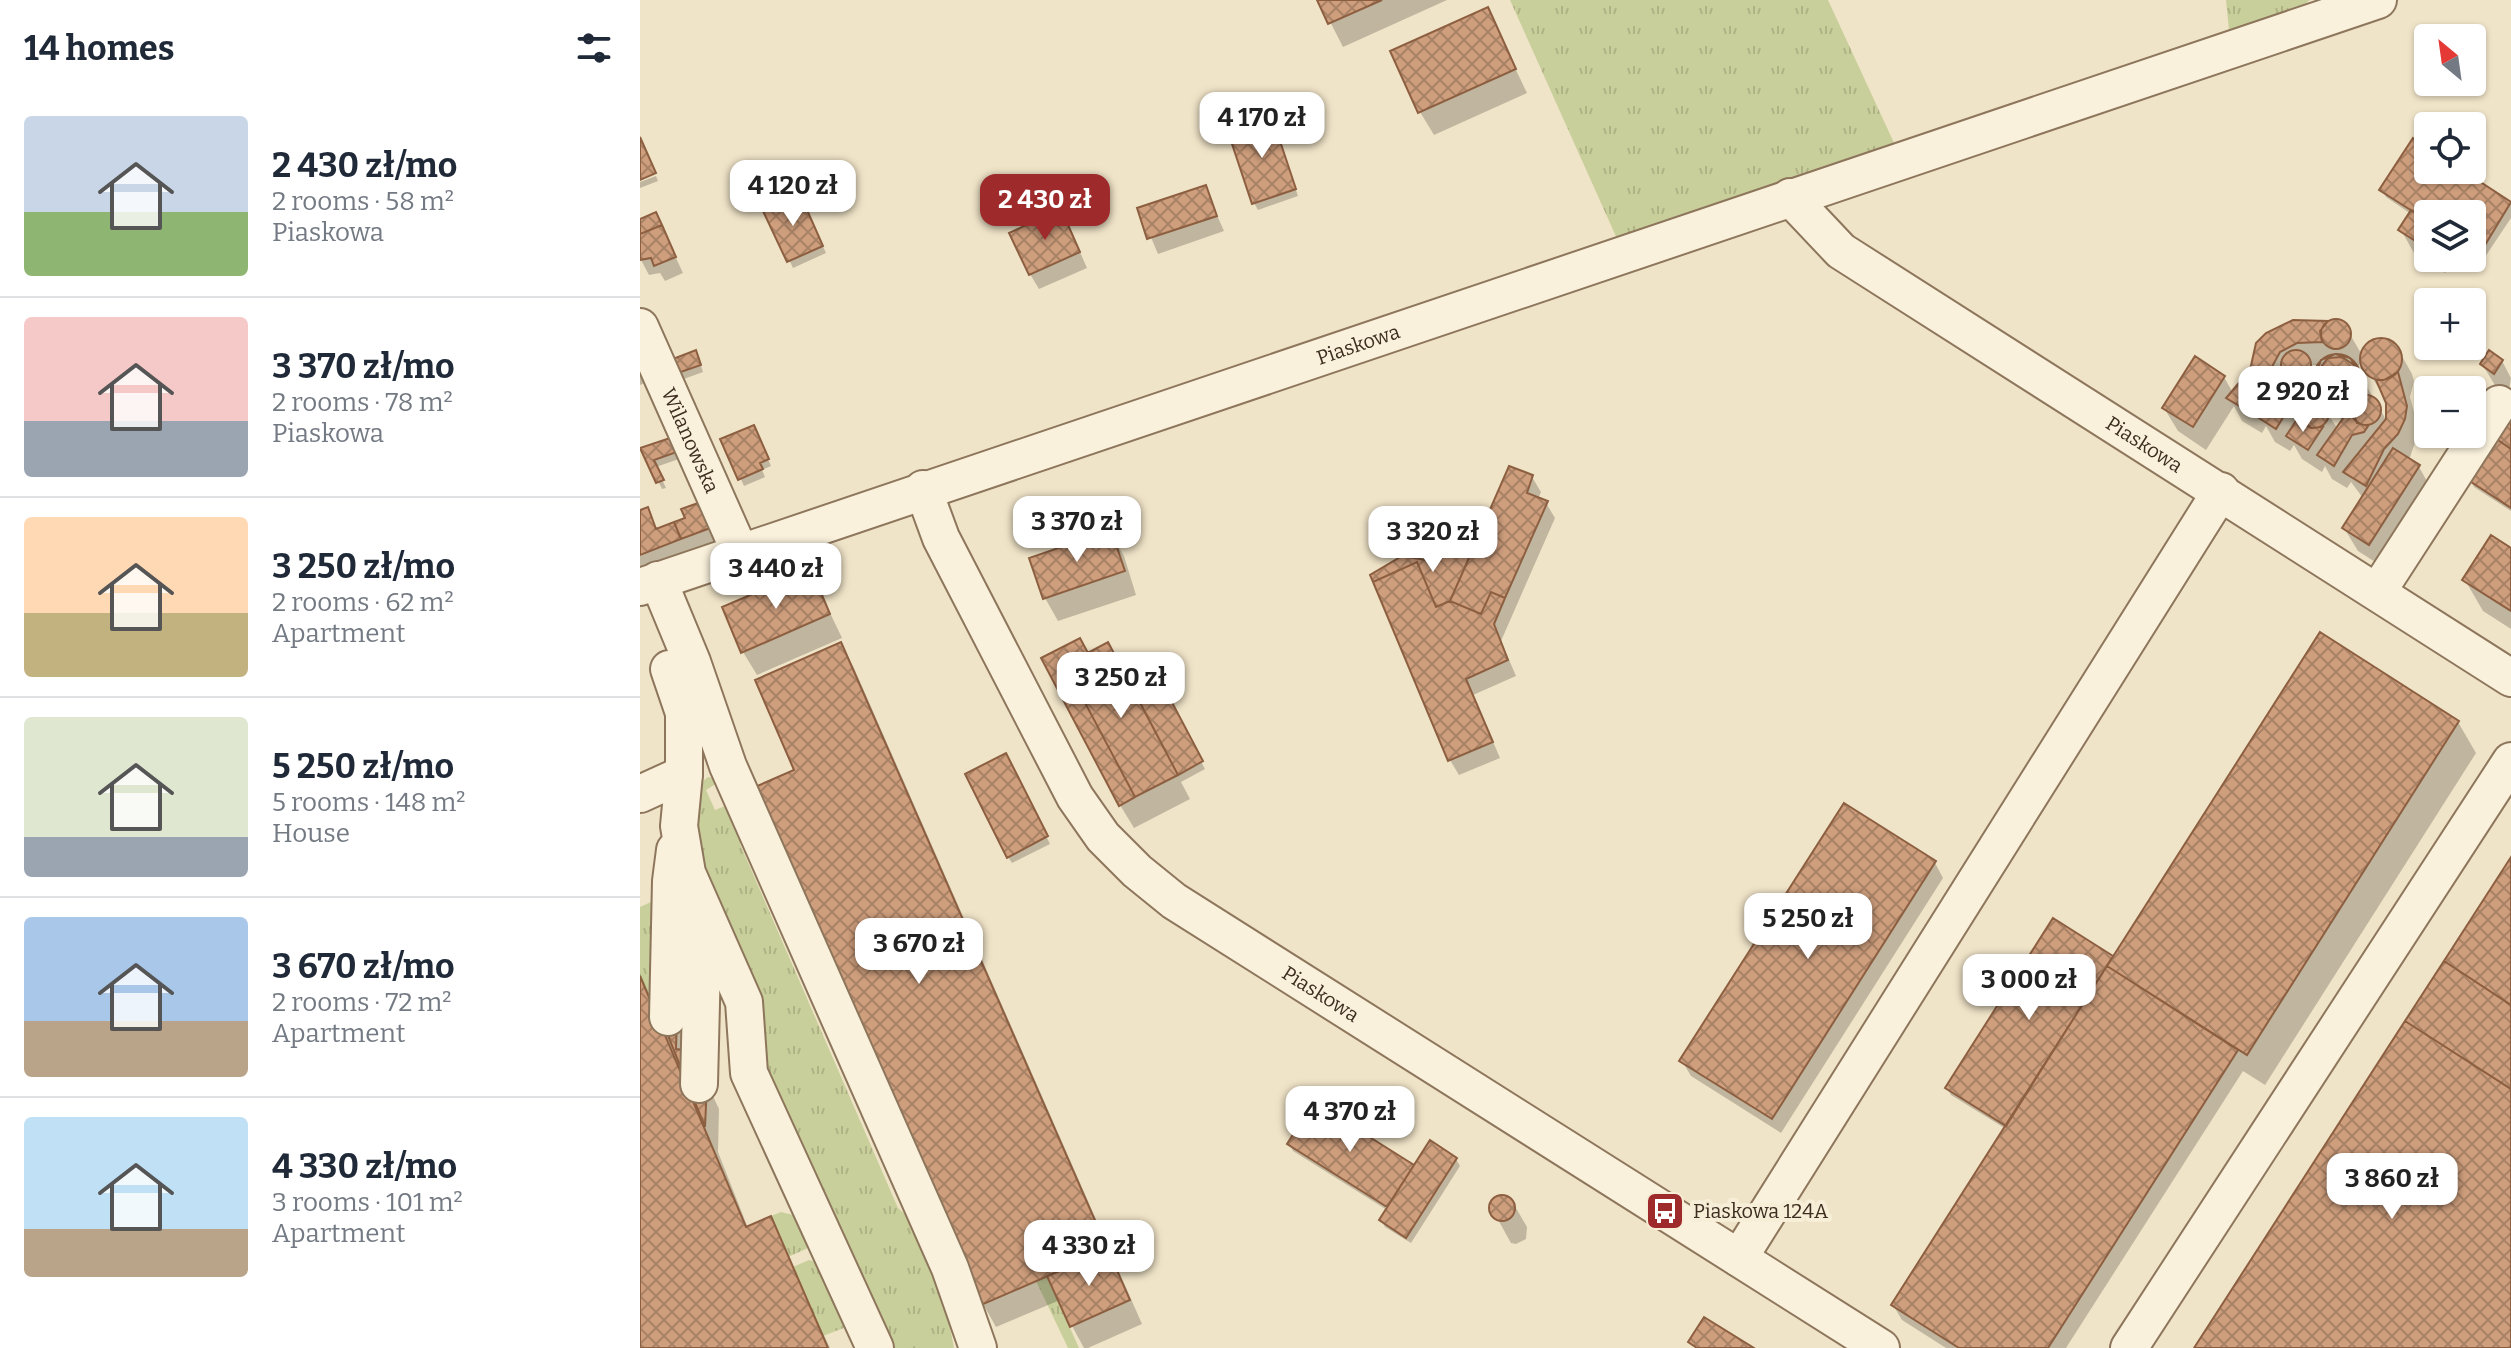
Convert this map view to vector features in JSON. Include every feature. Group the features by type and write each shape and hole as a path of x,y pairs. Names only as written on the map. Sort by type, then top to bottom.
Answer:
{"street":[{"name":"Piaskowa","path":"646,589 740,552 923,489 2364,2"},
{"name":"Piaskowa","path":"1790,197 1841,251 2511,678"},
{"name":"Wilanowska","path":"640,327 740,552"},
{"path":"2378,591 2499,404"},
{"name":"Piaskowa","path":"923,489 941,538 1075,797 1103,837 1137,871 1174,901 1881,1348"},
{"path":"1739,1258 2221,491"},
{"path":"646,589 684,713 684,774 671,881 668,1017"},
{"path":"646,589 692,662 728,766 950,1268 978,1348"},
{"path":"2129,1348 2511,761"},
{"path":"640,794 684,774"},
{"path":"640,879 651,874 679,826"},
{"path":"679,826 696,894 744,1002 749,1073 875,1348"},
{"path":"684,1050 696,894"},
{"path":"696,894 699,1084"}],"green space":[{"path":"1510,0 1828,0 1895,145 1618,241"},
{"path":"2226,0 2310,0 2301,7 2229,30"},
{"path":"708,777 722,780 706,790 715,810 733,803 742,822 740,844 898,1208 919,1226 942,1285 954,1348 895,1348 890,1344 764,1060 699,858 695,806 701,784"},
{"path":"655,903 657,1016 640,976 640,907"},
{"path":"781,1212 801,1217 810,1243 806,1249 788,1257 771,1216"},
{"path":"809,1260 816,1262 849,1326 823,1336 793,1267"},
{"path":"1047,1276 1079,1348 1068,1348 1036,1281"}],"building":[{"path":"1317,0 1382,0 1328,24"},
{"path":"1488,7 1516,69 1418,113 1390,51"},
{"path":"1272,117 1296,189 1252,204 1228,132"},
{"path":"640,137 656,173 640,180"},
{"path":"2413,138 2414,184 2483,184 2511,202 2486,243 2486,200 2414,200 2414,212 2379,190"},
{"path":"1206,185 1217,216 1147,239 1137,208"},
{"path":"800,194 823,246 787,262 763,211"},
{"path":"1061,209 1080,252 1029,275 1009,233"},
{"path":"2411,210 2414,212 2414,240 2398,230"},
{"path":"656,212 662,225 640,234 640,219"},
{"path":"662,225 676,257 654,266 651,258 640,260 640,234"},
{"path":"2336,319 2347,323 2351,334 2347,345 2336,349 2325,345 2321,334 2325,323"},
{"path":"2293,320 2328,321 2320,331 2322,342 2297,343 2280,352 2248,411 2226,398 2250,370 2256,343 2266,333"},
{"path":"2381,338 2396,344 2402,359 2396,374 2381,380 2366,374 2360,359 2366,344"},
{"path":"696,350 701,365 675,374 670,360"},
{"path":"2296,350 2307,354 2311,365 2307,376 2296,380 2285,376 2281,365 2285,354"},
{"path":"2489,350 2503,360 2494,374 2480,364 2486,360"},
{"path":"2335,354 2350,358 2359,371 2358,387 2351,392 2357,379 2354,365 2342,357 2328,358 2317,372 2321,360"},
{"path":"2337,354 2353,361 2360,377 2353,393 2337,400 2321,393 2314,377 2321,361"},
{"path":"2195,356 2225,376 2193,427 2162,408"},
{"path":"2398,372 2407,406 2405,419 2398,434 2384,449 2366,486 2343,472 2386,419 2386,403 2376,380 2384,380"},
{"path":"2283,373 2298,381 2309,375 2276,429 2259,418 2279,389 2277,381"},
{"path":"2316,374 2318,386 2332,397 2350,392 2339,400 2320,393 2314,380"},
{"path":"2366,395 2377,399 2381,410 2377,421 2366,425 2355,421 2351,410 2355,399"},
{"path":"2314,398 2325,402 2329,413 2325,424 2314,428 2303,424 2299,413 2303,402"},
{"path":"2351,407 2357,423 2368,426 2364,432 2352,435 2334,466 2317,455"},
{"path":"2511,414 2511,449 2495,438"},
{"path":"2299,416 2311,428 2323,427 2308,450 2286,436"},
{"path":"754,425 769,459 760,463 763,469 738,480 720,439"},
{"path":"682,434 688,448 654,460 664,480 656,483 640,448"},
{"path":"2495,438 2511,449 2511,508 2468,480"},
{"path":"2393,448 2420,465 2369,545 2342,528"},
{"path":"1509,466 1533,475 1527,493 1548,501 1505,598 1491,592 1481,614 1450,601"},
{"path":"701,502 721,524 681,539 674,522 685,518 681,509"},
{"path":"648,507 656,529 674,522 681,539 640,555 640,510"},
{"path":"1111,530 1125,571 1043,599 1029,558"},
{"path":"2491,535 2511,548 2511,611 2462,580"},
{"path":"1461,552 1470,556 1450,601 1436,607 1417,562 1373,582 1370,575 1402,556 1426,560"},
{"path":"1417,562 1436,607 1450,601 1481,614 1491,592 1505,598 1494,624 1508,660 1466,679 1493,742 1448,761 1373,582"},
{"path":"811,569 830,614 741,653 722,607"},
{"path":"2320,632 2459,721 2247,1055 2107,966"},
{"path":"1080,638 1088,653 1065,665 1135,797 1119,806 1041,658"},
{"path":"841,642 1108,1250 981,1305 755,787 794,770 755,680"},
{"path":"1108,642 1178,775 1135,797 1065,665"},
{"path":"1148,657 1203,761 1178,775 1123,670"},
{"path":"1006,753 1048,836 1007,858 965,774"},
{"path":"1844,803 1936,861 1772,1119 1679,1061"},
{"path":"2511,857 2511,1005 2444,961"},
{"path":"2053,918 2113,956 2006,1126 1945,1088"},
{"path":"2444,961 2511,1005 2511,1089 2405,1021"},
{"path":"2107,966 2238,1050 2048,1348 1959,1348 1891,1305"},
{"path":"640,976 746,1227 771,1216 828,1348 640,1348"},
{"path":"660,1016 677,1016 676,1049 684,1050 707,1084 705,1127"},
{"path":"2405,1021 2511,1089 2511,1348 2194,1348"},
{"path":"1314,1102 1414,1165 1387,1207 1287,1144"},
{"path":"1430,1140 1457,1158 1406,1238 1379,1220"},
{"path":"1502,1195 1511,1199 1515,1208 1511,1217 1502,1221 1493,1217 1489,1208 1493,1199"},
{"path":"1108,1250 1130,1300 1070,1327 1047,1276"},
{"path":"1704,1317 1754,1348 1697,1348 1688,1342"}],"place":[{"name":"Piaskowa 124A","path":"1665,1211"}]}
